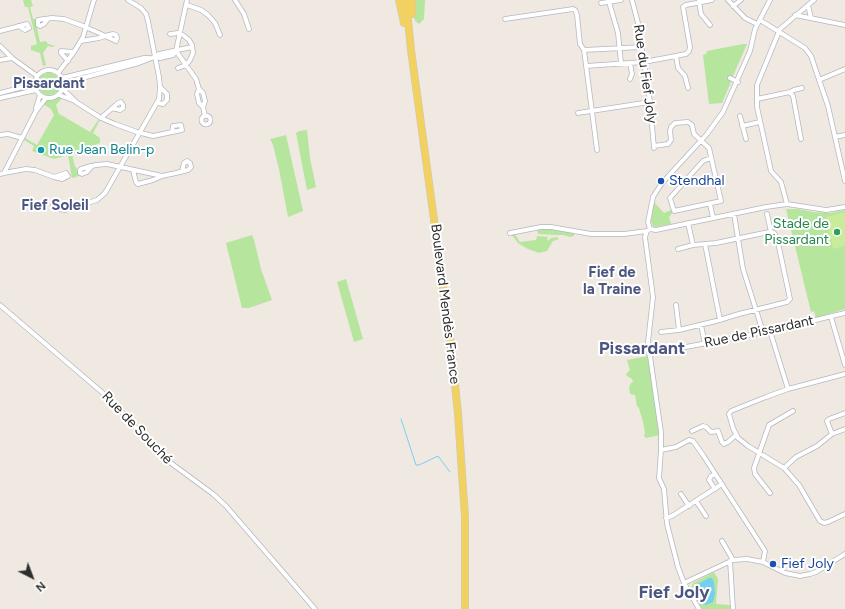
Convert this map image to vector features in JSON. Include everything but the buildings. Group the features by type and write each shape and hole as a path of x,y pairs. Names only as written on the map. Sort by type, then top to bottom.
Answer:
{"main road":[{"path":"399,0 404,20 406,44 408,45"},
{"name":"Boulevard Mendès France","path":"405,0 408,45 445,318 456,415 462,519 464,609"},
{"name":"Boulevard Mendès France","path":"405,0 449,331 458,414 465,517 464,609"},
{"path":"412,0 412,58"}],"street":[{"path":"58,73 81,41 94,0"},
{"path":"65,210 100,198 106,193 158,103 160,88 146,14 141,8 128,0"},
{"path":"187,0 176,51 196,79 199,89 203,93 205,101 203,107"},
{"path":"235,0 244,14 249,29"},
{"path":"601,3 621,0"},
{"name":"Rue du Fief Joly","path":"632,0 642,47 650,102 654,147 668,144 671,140 671,127 676,123 686,122 691,124 694,134 701,140"},
{"path":"586,66 644,62 686,54 690,47 683,7 699,1 712,0"},
{"path":"728,0 744,18 758,22 779,32 805,48 810,53 828,106 845,181"},
{"path":"733,6 741,0"},
{"path":"699,609 684,583 678,567 669,536 664,489 659,476 661,432 649,354 648,338 653,298 645,237 649,230 648,222 652,202 656,192 723,112 738,82 752,48 753,33 770,0"},
{"path":"787,204 781,182 771,171 760,122 757,99 758,80 780,29 814,0"},
{"path":"699,1 701,14 710,25"},
{"path":"609,2 610,10 617,26 621,63"},
{"path":"187,5 208,15 215,23 220,35"},
{"path":"808,5 811,18"},
{"path":"504,19 573,9 575,10 577,15 580,44 584,50 598,150"},
{"path":"796,15 845,25"},
{"path":"48,19 64,19 105,36 81,41"},
{"path":"0,31 19,26"},
{"path":"170,34 179,33 188,38 192,47 191,58 186,65 178,68"},
{"path":"63,83 139,63 158,54 192,47"},
{"path":"584,50 642,47"},
{"path":"1,49 37,76"},
{"path":"68,61 61,51 74,52"},
{"path":"676,56 678,68 685,76 688,88"},
{"path":"62,78 144,58 154,57"},
{"path":"0,60 12,58"},
{"path":"630,63 632,74 630,79"},
{"path":"819,80 845,69"},
{"path":"46,70 52,70 58,73 62,78 63,89 59,95 54,98 46,98 40,95 36,90 35,84 37,76 46,70"},
{"path":"730,78 738,82"},
{"path":"0,98 35,84"},
{"path":"158,103 163,104 167,100 167,94 160,88"},
{"path":"757,99 802,88"},
{"path":"63,89 75,101 101,118 117,125 153,136 172,132"},
{"path":"199,89 197,94 198,103 203,107 206,116"},
{"path":"0,93 36,90"},
{"path":"790,92 793,96 801,139"},
{"path":"36,111 40,95"},
{"path":"59,95 75,101"},
{"path":"2,173 10,161 36,111 46,98"},
{"path":"578,113 650,102"},
{"path":"101,118 112,108"},
{"path":"740,116 746,139"},
{"path":"742,126 760,122"},
{"path":"0,134 8,134 22,138"},
{"path":"835,137 845,135"},
{"path":"701,140 709,148 721,201 674,211 670,198 703,161 711,158"},
{"path":"10,161 17,169"},
{"path":"92,166 107,164 162,176"},
{"path":"2,173 17,169 31,169 54,177"},
{"path":"133,170 136,182 138,184 182,171"},
{"path":"710,204 713,218"},
{"path":"510,232 551,227 601,235 624,234 656,230 787,204 826,210 845,207"},
{"path":"734,214 743,269 764,332"},
{"path":"661,332 701,325 786,302 790,299 775,235 771,232 767,214"},
{"path":"688,223 693,245"},
{"path":"678,249 693,245 716,243 771,232"},
{"path":"777,243 791,240"},
{"path":"705,244 720,320"},
{"name":"Rue de Souché","path":"0,305 111,400 160,455 213,494 226,506 315,609"},
{"path":"676,305 678,330"},
{"name":"Rue de Pissardant","path":"649,354 770,331 845,313"},
{"path":"831,317 845,365"},
{"path":"701,325 705,344"},
{"path":"770,331 788,389"},
{"path":"845,374 788,389 731,411 729,414 736,435 742,442 784,468 799,485 818,520 822,523 828,522 845,514"},
{"path":"770,493 754,471 759,452 769,425 793,411"},
{"path":"832,434 827,422 828,420 845,413"},
{"path":"692,431 702,426 706,427 711,432 718,431 724,444 736,435"},
{"path":"784,468 796,457 817,446 832,434 845,429"},
{"path":"661,450 676,447 687,440 691,440 704,455 765,551 763,562"},
{"path":"715,474 711,476 709,480 715,489"},
{"path":"666,518 670,518 722,484"},
{"path":"681,494 689,506"},
{"path":"696,501 706,516"},
{"path":"722,541 732,561 733,609"},
{"path":"684,583 732,561 747,559 763,562 785,573 805,575 816,572 845,554"}],"green space":[{"path":"23,0 31,0 33,6 30,7 33,19 35,19 40,42 46,41 48,44 55,46 48,46 43,53 46,65 43,66 40,53 31,50 31,46 37,44 28,7 25,7"},
{"path":"414,0 425,0 424,19 419,24 414,18"},
{"path":"747,44 733,76 730,76 728,79 731,82 722,103 709,104 703,55 706,54 707,51"},
{"path":"49,73 57,76 60,84 57,92 49,95 41,92 38,84 41,76"},
{"path":"60,96 62,98 56,105 59,114 90,132 99,119 100,120 93,133 100,138 100,143 92,146 92,148 72,154 79,176 72,178 68,155 54,159 32,151 34,146 24,140 25,138 37,145 54,115 51,109 43,104 46,100 55,99"},
{"path":"307,130 310,158 316,187 307,190 296,133"},
{"path":"286,135 303,211 288,217 279,169 270,139"},
{"path":"654,202 664,213 671,210 672,213 669,217 671,224 655,227 653,226 651,221"},
{"path":"786,209 830,213 845,210 845,309 816,318 814,311 811,312"},
{"name":"Stade de Pissardant","path":"845,212 845,246 833,249 826,217"},
{"path":"558,228 574,233 574,236 570,237 564,235 538,234 537,229 540,229"},
{"path":"514,233 520,242 536,240 537,236 548,237 548,241 551,238 557,237 559,239 553,241 547,251 539,253 518,243 511,234"},
{"path":"252,235 261,269 272,300 249,308 242,308 226,243"},
{"path":"346,279 363,339 354,342 337,282"},
{"path":"648,356 660,435 646,438 644,436 645,433 643,422 637,406 635,395 630,394 629,387 633,382 632,379 626,374 630,370 627,360"},
{"path":"714,572 718,579 716,604 731,605 732,609 702,609 690,589 693,583"}],"water":[{"path":"709,578 712,578 714,582 715,594 713,602 706,605 703,604 695,588 696,585"}],"waterway":[{"path":"401,419 416,465 438,456 450,472"}],"place":[{"name":"Rue Jean Belin-p","path":"41,150"},
{"name":"Stendhal","path":"661,181"},
{"name":"Stade de Pissardant","path":"837,232"},
{"name":"Fief Joly","path":"773,564"}],"district":[{"name":"Pissardant","path":"49,84"},
{"name":"Fief Soleil","path":"55,206"},
{"name":"Fief de la Traine","path":"612,282"},
{"name":"Pissardant","path":"642,349"},
{"name":"Fief Joly","path":"674,593"}]}
